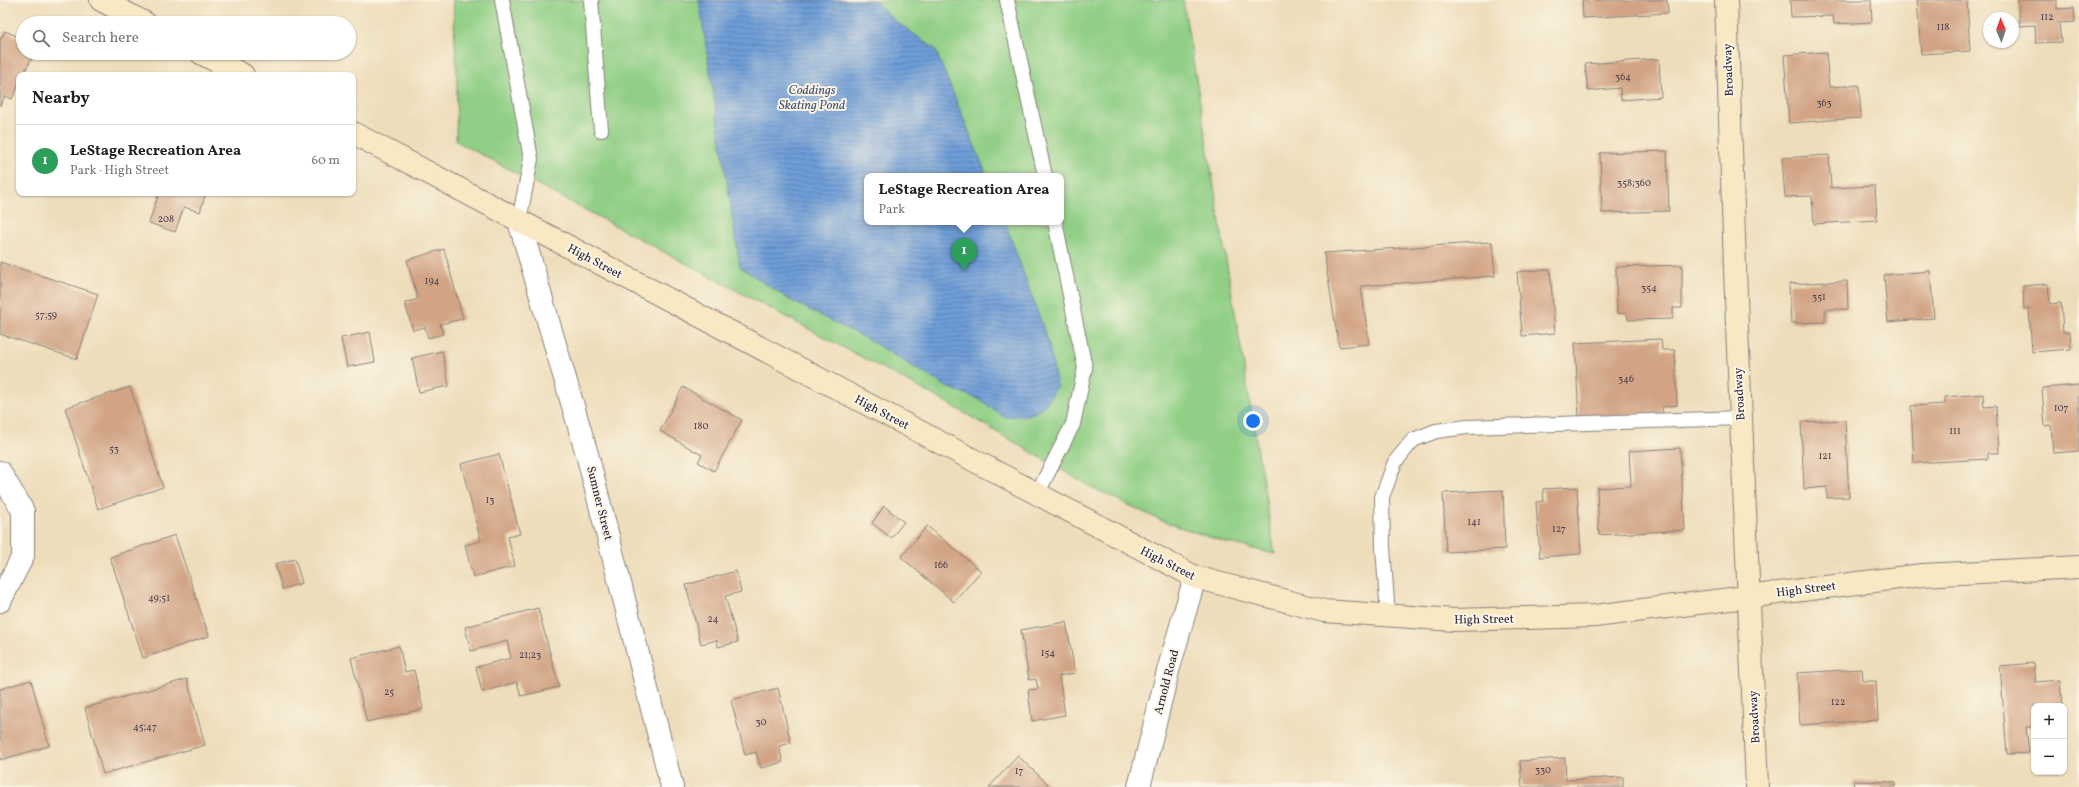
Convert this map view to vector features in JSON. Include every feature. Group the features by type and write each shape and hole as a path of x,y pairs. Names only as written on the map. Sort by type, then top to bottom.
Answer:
{"street":[{"path":"101,0 131,16"},
{"name":"Broadway","path":"1726,0 1741,418 1757,787"},
{"path":"214,60 237,72"},
{"name":"High Street","path":"356,135 1195,577 1324,611 1455,620 1595,616 1749,595 1922,575 2079,567"},
{"name":"Sumner Street","path":"519,221 588,454 672,787"},
{"path":"0,472 23,511 23,556 0,601"},
{"name":"Arnold Road","path":"1139,787 1168,671 1195,577"}],"lane":[{"path":"502,0 531,159 519,221"},
{"path":"591,0 601,130"},
{"path":"1007,0 1044,173"},
{"path":"1037,494 1073,424 1086,368 1056,225"},
{"path":"1388,616 1383,547 1382,497 1395,462 1413,440 1436,431 1468,427 1741,418"}],"green space":[{"path":"453,0 1183,0 1275,554 1221,541 1162,521 1091,487 944,401 456,141 457,79"}],"water":[{"name":"Coddings Skating Pond","path":"699,0 874,0 894,20 935,49 986,173 864,173 864,225 1006,225 1048,341 1057,386 1042,408 1036,412 1031,414 1004,417 979,399 947,387 867,339 790,300 740,267"}],"building":[{"path":"1582,0 1667,0 1668,13 1583,18"},
{"path":"1790,0 1871,0 1872,22 1834,24 1833,16 1791,17"},
{"path":"1917,0 1967,0 1970,51 1921,54"},
{"path":"2018,0 2057,0 2057,9 2074,8 2075,22 2059,23 2061,42 2036,43 2035,25 2020,26"},
{"path":"5,31 16,36 16,60 30,60 24,72 16,72 16,90 12,99 5,96 0,106 0,40"},
{"path":"1826,52 1829,87 1859,85 1861,118 1789,123 1784,55"},
{"path":"1659,59 1661,97 1621,100 1620,88 1588,91 1585,64"},
{"path":"1667,151 1669,211 1602,213 1600,153"},
{"path":"1829,155 1831,188 1875,186 1877,220 1814,224 1812,196 1785,197 1782,158"},
{"path":"158,196 205,196 200,212 184,207 175,232 149,223"},
{"path":"1492,242 1495,276 1361,286 1369,344 1339,347 1324,253"},
{"path":"444,249 463,319 440,324 443,334 428,338 425,327 413,330 405,303 418,299 407,260"},
{"path":"0,262 98,294 77,359 0,334"},
{"path":"1682,265 1682,308 1673,308 1673,319 1628,320 1627,314 1617,313 1616,267"},
{"path":"1550,269 1555,333 1522,336 1517,272"},
{"path":"1930,271 1934,318 1888,322 1884,275"},
{"path":"1847,281 1848,309 1825,309 1825,322 1791,323 1789,284"},
{"path":"2048,284 2050,304 2061,303 2063,332 2070,332 2071,349 2032,352 2029,309 2024,309 2023,286"},
{"path":"370,332 375,362 347,367 341,338"},
{"path":"1661,339 1662,350 1675,350 1677,405 1662,407 1663,414 1579,418 1575,343"},
{"path":"442,351 449,386 419,392 412,358"},
{"path":"2079,385 2079,451 2053,453 2051,425 2045,426 2042,388"},
{"path":"130,387 163,487 98,509 65,408"},
{"path":"683,387 742,420 714,471 698,462 702,455 660,431"},
{"path":"1983,394 1984,407 1996,406 1999,453 1988,453 1988,459 1914,463 1911,406 1945,404 1945,397"},
{"path":"1845,420 1849,497 1827,498 1827,487 1804,489 1801,422"},
{"path":"1680,448 1685,530 1599,535 1597,488 1631,486 1629,451"},
{"path":"499,454 520,534 508,537 515,566 473,577 465,545 481,541 461,464"},
{"path":"1577,487 1581,554 1540,557 1536,502 1544,501 1543,489"},
{"path":"1503,490 1505,549 1446,552 1443,493"},
{"path":"884,506 904,522 891,538 872,523"},
{"path":"927,526 981,571 954,602 901,557"},
{"path":"175,535 209,636 143,658 110,557"},
{"path":"295,559 302,583 282,589 275,564"},
{"path":"736,571 741,592 725,596 738,642 718,647 717,640 701,644 686,585"},
{"path":"538,608 559,687 521,696 517,682 482,692 476,667 511,658 507,641 471,651 465,627"},
{"path":"1066,622 1075,673 1059,676 1065,715 1032,721 1028,690 1038,689 1036,679 1029,680 1021,630"},
{"path":"399,646 405,672 414,670 423,709 367,722 351,658"},
{"path":"2034,663 2036,682 2060,680 2062,703 2031,703 2031,727 2026,727 2029,753 2007,754 2000,666"},
{"path":"1862,669 1863,681 1876,681 1878,720 1800,725 1797,673"},
{"path":"187,679 205,745 103,774 85,708"},
{"path":"31,680 49,746 0,760 0,689"},
{"path":"778,688 791,743 779,746 783,762 761,768 756,752 745,755 731,700"},
{"path":"1018,756 1048,784 1045,787 989,787"},
{"path":"1565,758 1566,780 1623,777 1623,787 1522,787 1520,761"},
{"path":"1854,781 1896,782 1895,787 1853,787"}],"place":[{"name":"LeStage Recreation Area","path":"964,271"}]}
